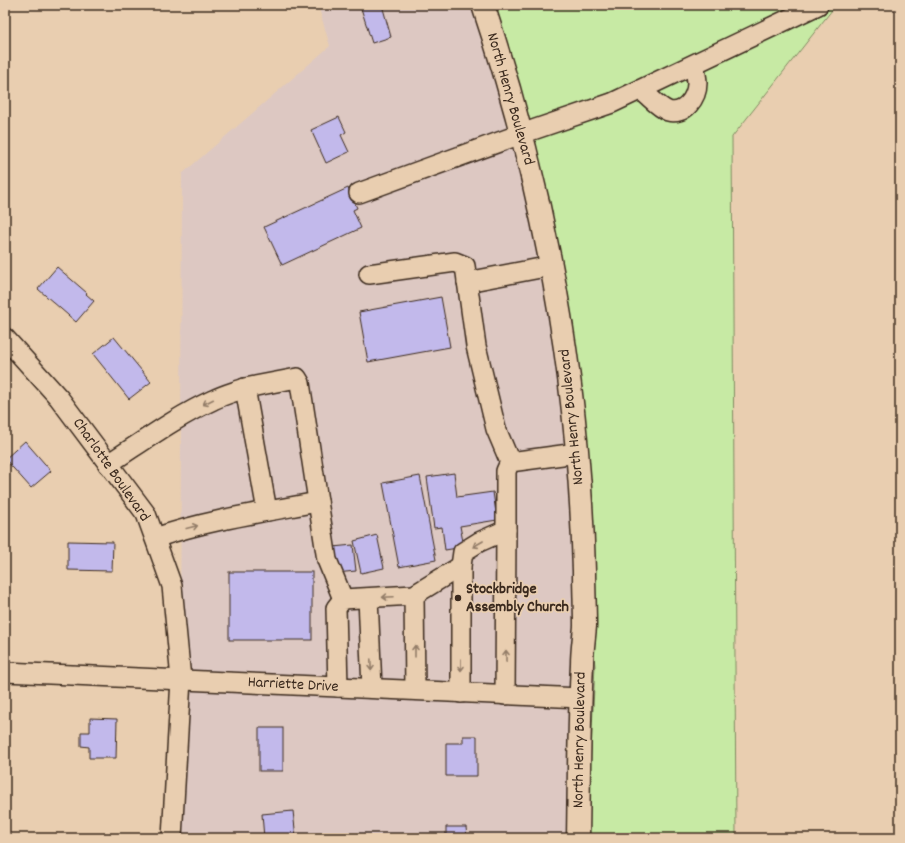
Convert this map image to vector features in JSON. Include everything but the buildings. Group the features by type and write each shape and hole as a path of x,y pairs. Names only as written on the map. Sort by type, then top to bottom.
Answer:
{"highway":[{"name":"North Henry Boulevard","path":"483,5 521,134 537,200 556,289 575,419 582,516 585,625 582,663 578,838"}],"street":[{"path":"359,193 521,134 612,103 818,5"},
{"path":"641,90 668,111 679,111 690,103 696,91 697,84 694,65"},
{"path":"369,274 455,262 465,266 476,346 496,429 510,462 506,471 505,695"},
{"path":"468,282 550,266"},
{"name":"Charlotte Boulevard","path":"5,338 59,398 146,514 172,586 181,679 172,838"},
{"path":"108,464 172,423 214,399 245,388 297,378 300,383 327,560 343,599"},
{"path":"245,388 267,511"},
{"path":"510,462 577,453"},
{"path":"155,538 171,532 222,520 318,502"},
{"path":"461,693 461,566 463,552 479,542 506,530"},
{"path":"338,687 336,608 343,599 414,595 461,566"},
{"path":"414,595 415,690"},
{"path":"368,598 372,688"},
{"name":"Harriette Drive","path":"5,672 581,698"}],"shaded area":[{"path":"318,5 478,5 563,308 595,666 587,838 173,838 180,693 182,174 330,46"}],"green space":[{"path":"478,5 836,5 732,137 736,838 587,838 595,666 573,442 563,308"}],"place":[{"name":"Stockbridge Assembly Church","path":"458,598"}]}
